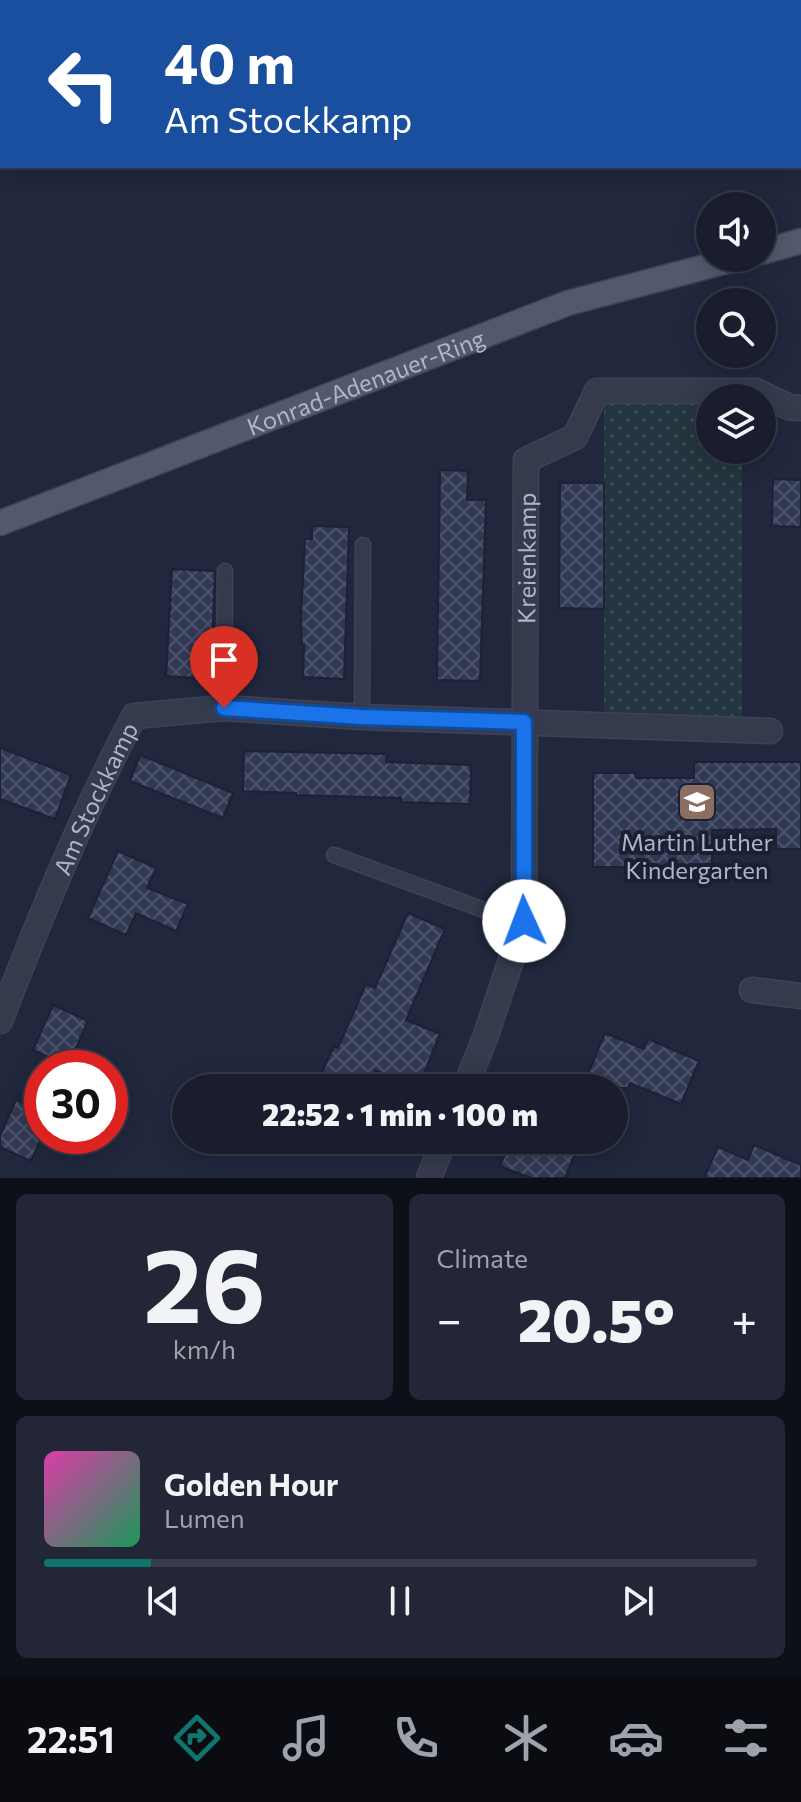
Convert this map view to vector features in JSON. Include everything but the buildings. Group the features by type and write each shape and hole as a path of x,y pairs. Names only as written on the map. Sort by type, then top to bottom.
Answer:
{"main road":[{"path":"776,248 801,241"},
{"name":"Konrad-Adenauer-Ring","path":"0,523 568,303 696,269"}],"street":[{"name":"Kreienkamp","path":"524,722 526,460 575,437 597,391 756,391 789,407 801,408"},
{"name":"Am Stockkamp","path":"0,1021 46,902 101,778 134,716 224,708 362,717 524,722"},
{"path":"471,1074 524,921 524,722 770,731"},
{"path":"752,990 801,996"},
{"path":"429,1178 438,1154"}],"lane":[{"path":"362,717 363,545"},
{"path":"224,708 225,571"},
{"path":"334,855 495,914 524,921"}],"shaded area":[{"path":"604,398 696,398 696,464 742,464 742,730 604,725"}],"place":[{"name":"Martin Luther Kindergarten","path":"697,802"}],"route":[{"path":"224,708 362,717 524,722 524,921"}]}
